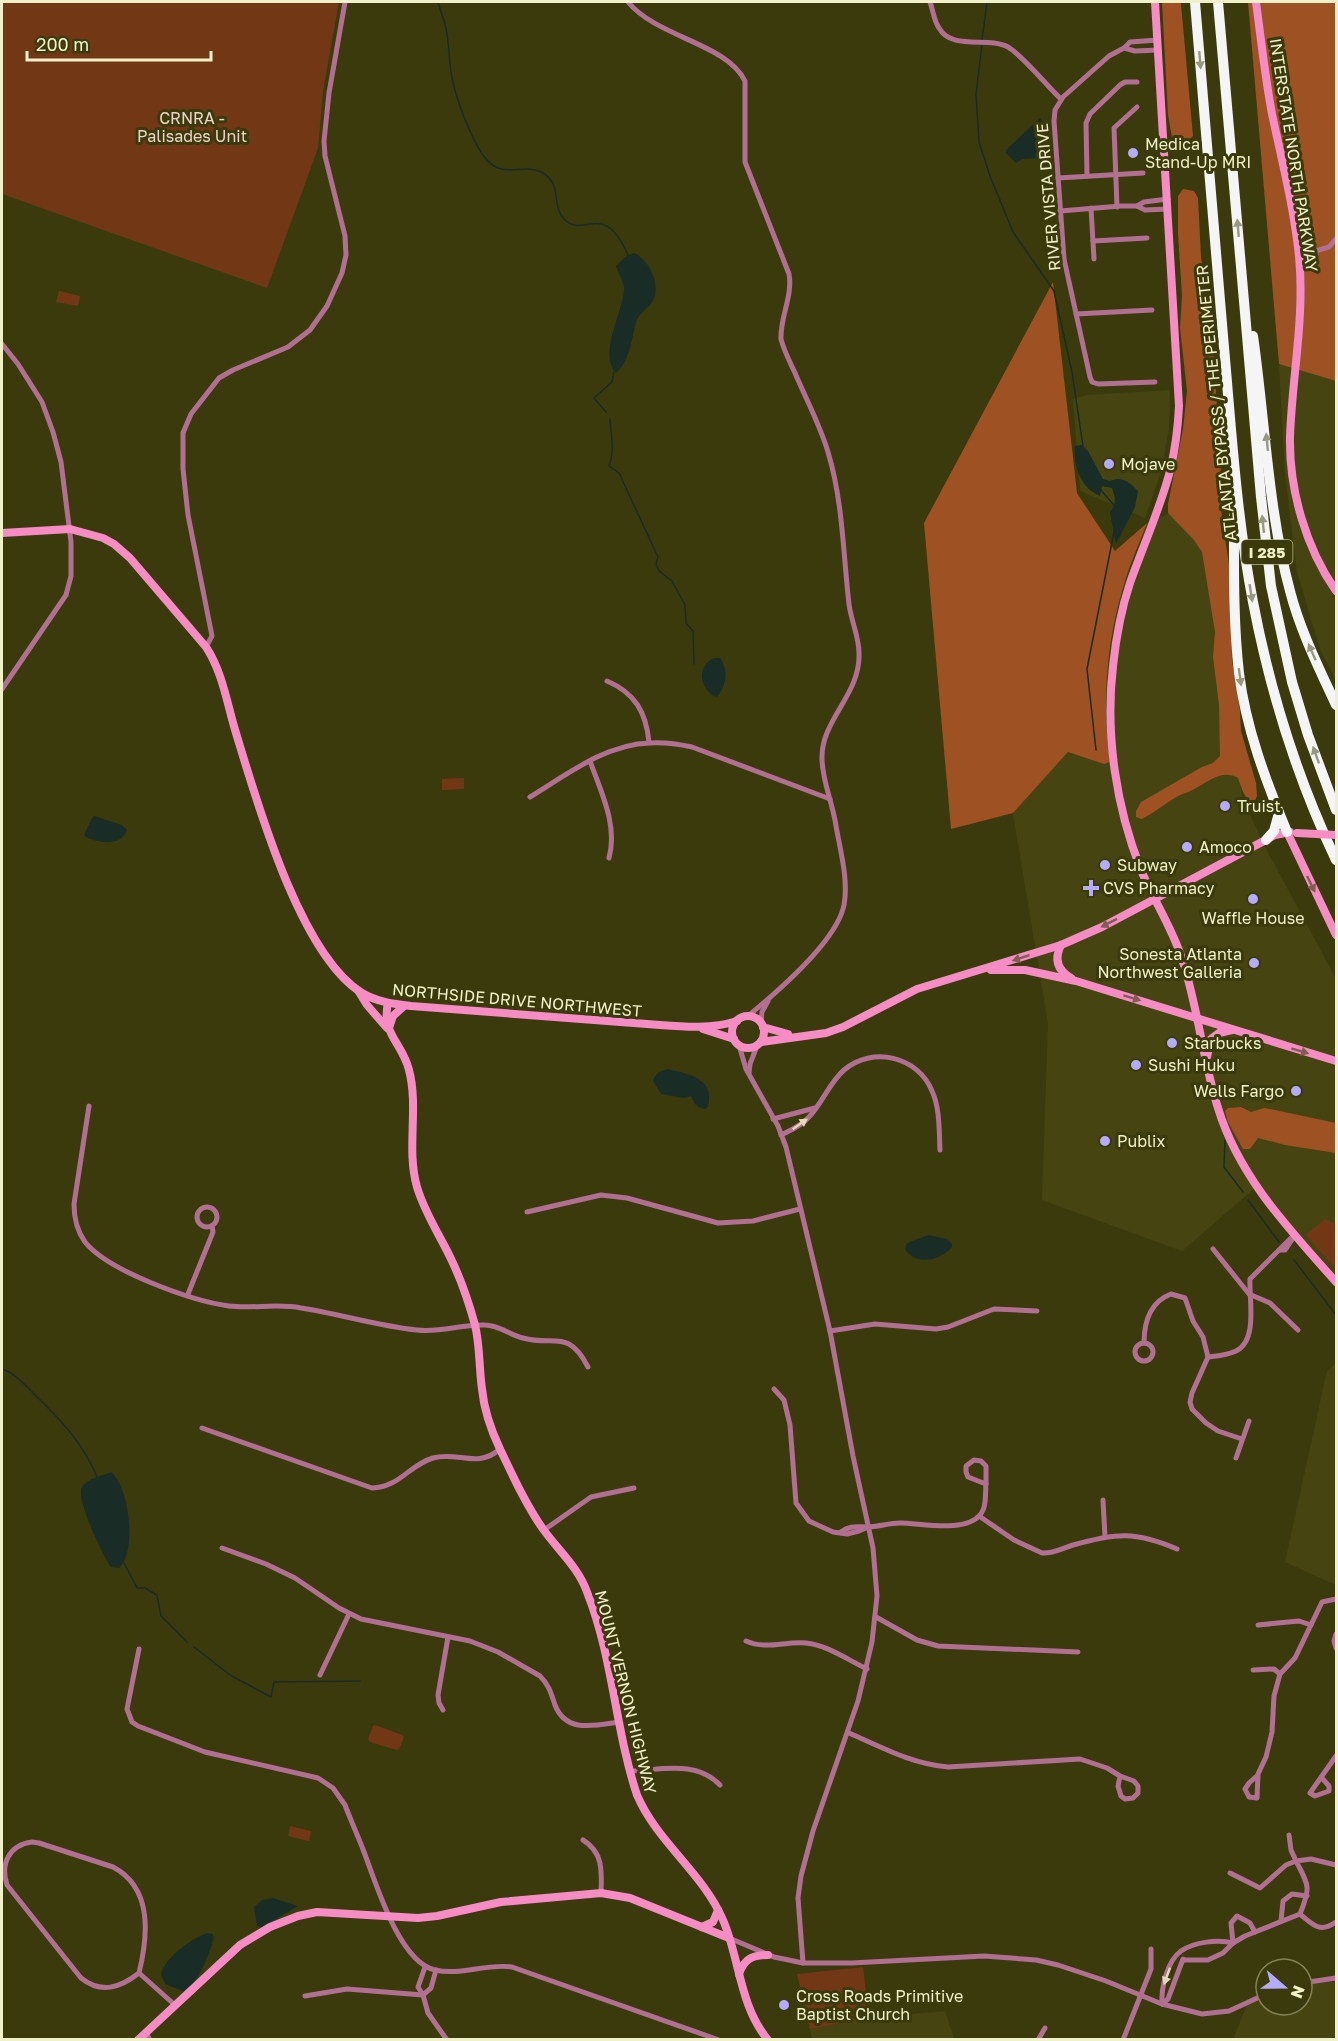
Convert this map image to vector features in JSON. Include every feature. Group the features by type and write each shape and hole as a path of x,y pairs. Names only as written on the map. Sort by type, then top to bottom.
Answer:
{"highway":[{"name":"ATLANTA BYPASS / THE PERIMETER","path":"1195,2 1233,451 1252,599 1284,727 1318,820 1336,860"},
{"name":"I 285","path":"1218,2 1261,497 1273,596 1292,682 1308,735 1336,810"},
{"path":"1243,286 1253,335 1277,532 1285,571 1306,638 1336,705"},
{"path":"1233,451 1234,582 1239,674 1251,735 1266,784 1279,813 1292,832"},
{"path":"1266,840 1274,831 1279,813"}],"main road":[{"path":"1155,2 1179,385 1178,429 1170,472 1124,605 1115,648 1110,703 1112,746 1123,810 1138,861 1171,930 1181,957 1220,1113 1239,1158 1260,1193 1336,1282"},
{"name":"INTERSTATE NORTH PARKWAY","path":"1256,2 1266,75 1299,256 1301,303 1290,436 1296,496 1317,558 1336,591"},
{"name":"NORTHSIDE DRIVE NORTHWEST","path":"2,533 70,529 103,538 123,551 206,647 218,671 248,774 289,886 320,948 338,972 359,991 388,1003 404,1006 699,1028 721,1026 737,1021"},
{"path":"801,1035 779,1033 762,1025 753,1017 747,1016 737,1021 733,1029 737,1042 746,1048 801,1035 826,1033 843,1027 917,989 1061,945 1102,927 1266,840 1292,832 1336,834"},
{"path":"1292,832 1336,935"},
{"path":"1061,945 1057,955 1058,966 1076,981"},
{"path":"981,970 1025,970 1076,981 1336,1061"},
{"name":"MOUNT VERNON HIGHWAY","path":"359,991 367,1005 388,1029 403,1053 410,1072 412,1162 417,1187 458,1274 475,1325 484,1404 490,1427 533,1514 572,1564 587,1591 600,1632 637,1795 644,1811 709,1894 718,1910 729,1938 749,2009 764,2038"},
{"path":"388,1003 386,1020 388,1029"},
{"path":"388,1029 393,1016 404,1006"},
{"path":"759,1044 764,1032 762,1025"},
{"name":"NORTHSIDE DRIVE NORTHWEST","path":"699,1028 737,1042"},
{"path":"1207,1062 1211,1039 1219,1033 1234,1029"},
{"path":"138,2040 148,2036 240,1945 270,1927 298,1916 317,1912 418,1918 501,1902 601,1893 630,1898 729,1938"},
{"path":"702,1927 713,1922 718,1910"},
{"path":"739,1974 747,1959 768,1955"}],"street":[{"path":"206,647 212,636 188,515 183,469 183,433 191,414 219,378 288,346 310,330 327,306 342,273 346,255 345,236 325,156 324,141 329,93 345,2"},
{"path":"628,2 648,21 734,65 745,81 745,162 789,274 790,287 781,339 829,453 840,509 849,605 860,651 856,679 829,729 822,751 823,768 843,868 845,895 842,915 830,936 784,985 747,1016"},
{"path":"930,2 938,27 943,33 961,41 986,42 1011,48 1061,99 1108,56 1124,48 1130,42 1158,40"},
{"path":"1124,48 1135,51 1159,50"},
{"path":"1087,176 1085,134 1088,119 1120,85 1125,82 1137,82"},
{"name":"RIVER VISTA DRIVE","path":"1061,99 1054,116 1064,259 1092,381 1101,384 1155,381"},
{"path":"1117,207 1114,128 1137,107"},
{"path":"1058,178 1143,173"},
{"path":"1060,211 1137,206 1144,202 1168,199"},
{"path":"1137,206 1145,210 1168,209"},
{"path":"1091,208 1094,259"},
{"path":"1093,241 1147,238"},
{"path":"1299,256 1329,247 1336,239"},
{"path":"1076,314 1152,310"},
{"path":"2,344 18,364 42,404 53,432 61,462 70,529 71,576 66,595 2,689"},
{"path":"606,681 626,691 635,701 646,723 650,742"},
{"path":"530,797 590,761 623,748 650,742 692,747 830,799"},
{"path":"590,761 610,822 613,842 609,858"},
{"path":"762,1025 762,1012 772,994"},
{"path":"737,1042 749,1074 781,1135 830,1330 876,1571 876,1617 867,1669 849,1733 813,1831 801,1876 798,1898 803,1963"},
{"path":"749,1074 750,1064 759,1044"},
{"path":"781,1135 810,1117 838,1077 850,1065 871,1057 894,1058 914,1068 930,1087 936,1102 940,1150"},
{"path":"89,1106 74,1204 75,1219 80,1233 92,1249 120,1268 151,1283 229,1306 298,1307 417,1330 441,1331 475,1325 497,1327 528,1340 564,1342 578,1351 588,1367"},
{"path":"773,1119 815,1107"},
{"path":"527,1212 601,1195 627,1198 707,1221 725,1223 753,1221 800,1209"},
{"path":"188,1294 213,1232 212,1226"},
{"path":"1208,1357 1232,1353 1245,1345 1250,1330 1250,1279 1280,1250 1285,1250 1294,1235"},
{"path":"1213,1249 1249,1294 1270,1303 1298,1330"},
{"path":"1144,1343 1144,1329 1151,1310 1166,1296 1172,1294 1185,1298 1193,1321 1203,1336 1208,1357 1192,1393 1190,1402 1192,1409 1201,1419 1218,1431 1242,1439"},
{"path":"830,1330 875,1324 936,1329 948,1327 994,1309 1037,1311"},
{"path":"774,1389 784,1400 790,1425 796,1503 809,1521 833,1532 859,1532 868,1527 898,1523 956,1526 973,1521 984,1508 986,1484 986,1466 981,1461 970,1462 966,1466 968,1477 986,1484"},
{"path":"1236,1458 1249,1421"},
{"path":"202,1428 372,1488 392,1484 434,1458 444,1456 480,1459 491,1456 500,1449"},
{"path":"544,1530 591,1497 634,1488"},
{"path":"1103,1500 1105,1537"},
{"path":"979,1516 1014,1540 1042,1553 1105,1537 1124,1535 1145,1537 1177,1549"},
{"path":"222,1548 266,1564 295,1578 349,1614 373,1623 488,1647 540,1676 549,1687 559,1713 571,1724 586,1727 620,1722"},
{"path":"1258,1775 1266,1757 1272,1732 1274,1696 1280,1674 1295,1658 1322,1602 1336,1599"},
{"path":"320,1675 349,1614"},
{"path":"876,1617 917,1640 938,1647 1078,1652"},
{"path":"1258,1625 1299,1621 1311,1625"},
{"path":"1336,1634 1334,1641 1336,1648"},
{"path":"443,1710 438,1695 448,1637"},
{"path":"746,1641 762,1646 810,1643 867,1669"},
{"path":"139,1649 127,1709 132,1722 205,1752 308,1774 327,1783 345,1805 388,1916 406,1946 425,1967 436,1971 496,1965 512,1967 718,2039"},
{"path":"1253,1670 1274,1669 1280,1674"},
{"path":"849,1733 931,1766 1080,1759 1107,1768 1134,1781 1138,1786 1138,1793 1133,1798 1125,1799 1121,1796 1120,1776"},
{"path":"1321,1777 1329,1786 1329,1791 1315,1796 1310,1792 1336,1756"},
{"path":"630,1771 691,1769 707,1774 720,1785"},
{"path":"1184,1960 1208,1960 1223,1953 1233,1943 1255,1932 1300,1914 1307,1896 1308,1885 1291,1850 1289,1835"},
{"path":"583,1840 593,1848 600,1860 601,1893"},
{"path":"39,1842 113,1867 126,1875 137,1893 146,1921 146,1939 139,1973 123,1985 110,1988 94,1986 81,1978 7,1885 4,1867 12,1850 24,1843 39,1842"},
{"path":"1230,1873 1260,1888 1286,1865 1296,1861 1311,1859 1336,1865"},
{"path":"1281,1921 1283,1901 1292,1894 1307,1896"},
{"path":"1300,1914 1321,1929 1336,1922"},
{"path":"1233,1943 1231,1923 1236,1916 1250,1923 1255,1932"},
{"path":"729,1938 768,1955 803,1963 852,1964 984,1956 1014,1957 1058,1965 1106,1981 1162,2004 1187,2011 1219,2013 1239,2008 1254,2000"},
{"path":"1162,2004 1161,1994 1168,1972 1181,1951 1206,1942 1223,1940 1233,1943"},
{"path":"1123,2040 1151,1969 1151,1949"},
{"path":"1162,2004 1168,1999 1184,1960 1181,1951"},
{"path":"425,1967 418,1987 428,2013 447,2040"},
{"path":"305,1996 347,1989 423,1995 431,1988 436,1971"},
{"path":"139,1973 176,2006"},
{"path":"1314,1981 1336,1978"},
{"path":"1038,2040 1045,2028"}],"shaded area":[{"path":"1162,2 1180,2 1181,4 1193,136 1179,148 1173,143 1168,115"},
{"path":"1248,2 1336,2 1336,381 1279,364"},
{"path":"1040,118 1044,123 1046,158 1022,159 1016,163 1006,153 1006,150"},
{"path":"1183,189 1194,191 1198,198 1201,257 1212,329 1222,488 1221,510 1229,565 1232,660 1241,731 1256,783 1257,796 1254,803 1250,804 1238,778 1222,775 1178,796 1142,819 1136,817 1136,811 1141,802 1213,763 1220,756 1219,705 1213,657 1215,632 1202,552 1194,540 1168,513 1183,429 1187,391 1180,328 1182,296 1178,234 1178,196"},
{"path":"634,253 645,261 653,274 655,295 653,301 637,319 627,356 616,373 611,365 610,344 624,289 616,266 625,257"},
{"path":"1053,282 1077,493 1115,551 1147,523 1123,588 1109,652 1106,718 1110,762 1104,764 1068,752 1013,813 951,829 924,523"},
{"path":"1279,364 1336,381 1336,680 1320,649 1297,572 1285,474"},
{"path":"1170,390 1169,429 1161,472 1145,518 1080,491 1073,399 1087,395"},
{"path":"1082,445 1088,451 1103,479 1122,480 1138,491 1135,507 1116,544 1110,513 1115,498 1112,488 1102,486 1100,496 1093,493 1083,482 1075,461 1075,446"},
{"path":"1212,498 1242,797 1262,841 1336,979 1336,1281 1256,1187 1182,1251 1042,1200 1048,1023 1013,813 1068,752 1104,764 1110,762 1106,723 1106,675 1123,587 1147,523 1167,515 1172,502"},
{"path":"715,658 720,658 725,668 723,688 717,697 707,690 702,678 704,666"},
{"path":"94,816 122,825 127,830 120,839 115,841 103,842 86,837 84,835"},
{"path":"668,1069 691,1076 704,1083 709,1097 708,1106 705,1109 697,1106 691,1096 684,1098 661,1094 653,1081 658,1073"},
{"path":"1241,1107 1251,1112 1264,1108 1336,1123 1336,1153 1258,1138 1250,1149 1243,1149 1228,1122 1225,1111 1228,1108"},
{"path":"928,1235 947,1239 952,1247 942,1255 928,1260 915,1258 905,1249 907,1243"},
{"path":"1336,1363 1336,1585 1285,1562 1327,1371"},
{"path":"111,1472 118,1480 123,1492 129,1520 128,1548 125,1560 119,1568 111,1567 102,1551 82,1503 81,1493 82,1487 88,1481"},
{"path":"273,1898 298,1906 263,1927 257,1926 254,1907 262,1900"},
{"path":"207,1933 214,1937 194,1983 183,1991 165,1984 161,1974 168,1961 186,1944"},
{"path":"1336,1982 1336,2039 1233,2040 1249,1999 1254,1996 1254,2017 1314,2017 1314,1983"},
{"path":"945,2011 954,2039 812,2039 810,2029 869,2018"}],"green space":[{"name":"CRNRA - Palisades Unit","path":"2,2 339,2 323,91 318,148 267,288 2,194"},
{"path":"59,291 80,296 78,306 56,302"},
{"path":"464,778 464,789 442,790 442,779"},
{"path":"1325,1219 1336,1224 1336,1269 1306,1235"},
{"path":"375,1725 404,1737 399,1749 370,1742 368,1739"},
{"path":"290,1826 311,1831 309,1841 288,1836"},
{"path":"863,1967 869,2018 810,2029 797,1974"}],"waterway":[{"path":"438,2 446,28 454,87 469,129 483,155 497,168 541,172 548,177 555,188 558,207 564,219 571,224 602,224 610,228 619,238 628,255"},
{"path":"982,40 987,2"},
{"path":"982,44 976,94 979,142 1013,232 1054,291 1072,372 1083,446"},
{"path":"606,412 594,398 612,382 614,372"},
{"path":"610,419 612,449 609,466 619,473 658,557 656,564 659,571 672,581 685,605 686,623 693,631 694,664"},
{"path":"1100,489 1113,504 1114,509"},
{"path":"1096,750 1087,669 1114,532"},
{"path":"1225,1140 1224,1167 1243,1192"},
{"path":"1248,1200 1279,1242"},
{"path":"1294,1260 1336,1315"},
{"path":"2,1369 20,1380 62,1423 85,1453 97,1477"},
{"path":"124,1563 137,1588 145,1588 157,1595 161,1616 187,1642"},
{"path":"194,1647 230,1675 271,1697 274,1682 360,1681"}],"place":[{"name":"Medica Stand-Up MRI","path":"1133,153"},
{"name":"Mojave","path":"1109,464"},
{"name":"Truist","path":"1225,806"},
{"name":"Amoco","path":"1187,847"},
{"name":"Subway","path":"1105,865"},
{"name":"CVS Pharmacy","path":"1091,888"},
{"name":"Waffle House","path":"1253,899"},
{"name":"Sonesta Atlanta Northwest Galleria","path":"1254,963"},
{"name":"Starbucks","path":"1172,1043"},
{"name":"Sushi Huku","path":"1136,1065"},
{"name":"Wells Fargo","path":"1296,1091"},
{"name":"Publix","path":"1105,1141"},
{"name":"Cross Roads Primitive Baptist Church","path":"784,2005"}]}
